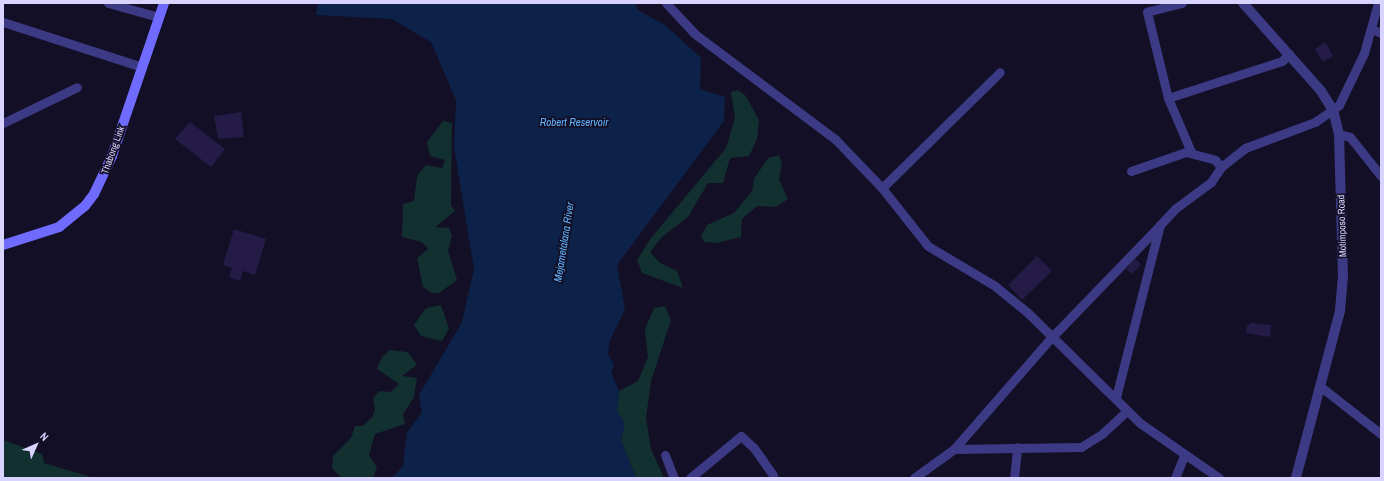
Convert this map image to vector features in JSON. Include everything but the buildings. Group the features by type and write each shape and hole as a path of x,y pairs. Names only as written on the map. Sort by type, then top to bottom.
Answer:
{"main road":[{"name":"Thabong Link","path":"3,245 59,227 85,206 112,156 164,3"}],"street":[{"path":"108,3 159,17"},
{"path":"666,3 696,34 836,140 882,188 928,246 995,286 1028,313 1051,338 1116,397 1127,412 1184,456 1219,478"},
{"path":"1182,3 1147,12 1168,98 1191,152"},
{"name":"Motimposo Road","path":"1243,3 1289,54 1333,110 1339,134 1343,276 1340,311 1296,478"},
{"path":"914,478 954,449 1051,338 1176,208 1212,182 1221,167 1245,148 1315,122 1333,110 1345,96 1372,29 1378,3"},
{"path":"3,22 142,67"},
{"path":"1372,29 1381,33"},
{"path":"1168,98 1282,61 1289,54"},
{"path":"882,188 1000,72"},
{"path":"3,123 77,87"},
{"path":"1339,134 1350,137 1381,176"},
{"path":"1131,171 1166,156 1191,152 1215,160 1221,167"},
{"path":"1116,397 1160,226"},
{"path":"1321,387 1381,434"},
{"path":"954,449 1081,447 1099,436 1127,412"},
{"path":"690,478 741,436 749,442 773,475"},
{"path":"1014,478 1017,447"},
{"path":"665,455 674,478"},
{"path":"1175,478 1184,456"}],"green space":[{"path":"738,90 745,95 759,120 757,139 749,156 730,158 723,183 708,183 688,217 662,237 650,252 660,263 677,271 683,288 642,273 637,260 651,238 726,148 735,118 731,92"},
{"path":"443,121 452,123 451,205 455,211 435,227 449,228 452,236 448,251 457,280 439,293 432,293 423,287 417,258 428,249 422,242 402,237 403,204 414,201 417,176 426,165 442,168 445,160 430,156 427,142"},
{"path":"779,155 782,163 779,180 788,199 776,207 757,206 742,219 741,237 716,243 704,242 701,236 707,225 734,213 752,191 754,179 768,158"},
{"path":"441,305 449,328 442,341 421,336 414,325 426,308"},
{"path":"665,306 671,320 651,381 646,418 651,449 664,478 636,478 621,440 625,423 617,411 619,391 638,381 648,357 645,329 654,308"},
{"path":"390,350 408,352 417,365 402,376 417,378 414,397 403,414 405,424 375,434 369,455 377,467 373,478 342,478 332,468 333,456 351,438 355,426 363,426 373,416 375,409 373,399 379,391 391,392 399,384 377,369 382,357"},
{"path":"3,440 42,454 44,463 94,478 3,478"}],"water":[{"name":"Robert Reservoir","path":"318,3 635,3 638,10 665,25 701,58 700,89 725,97 724,121 617,265 625,309 610,340 608,354 614,365 611,372 619,391 617,411 625,423 621,440 636,478 392,478 403,466 407,433 422,412 419,395 462,322 474,269 454,147 456,100 431,42 392,19 316,15"}],"water label":[{"name":"Mejametalana River","path":"564,242"}]}
